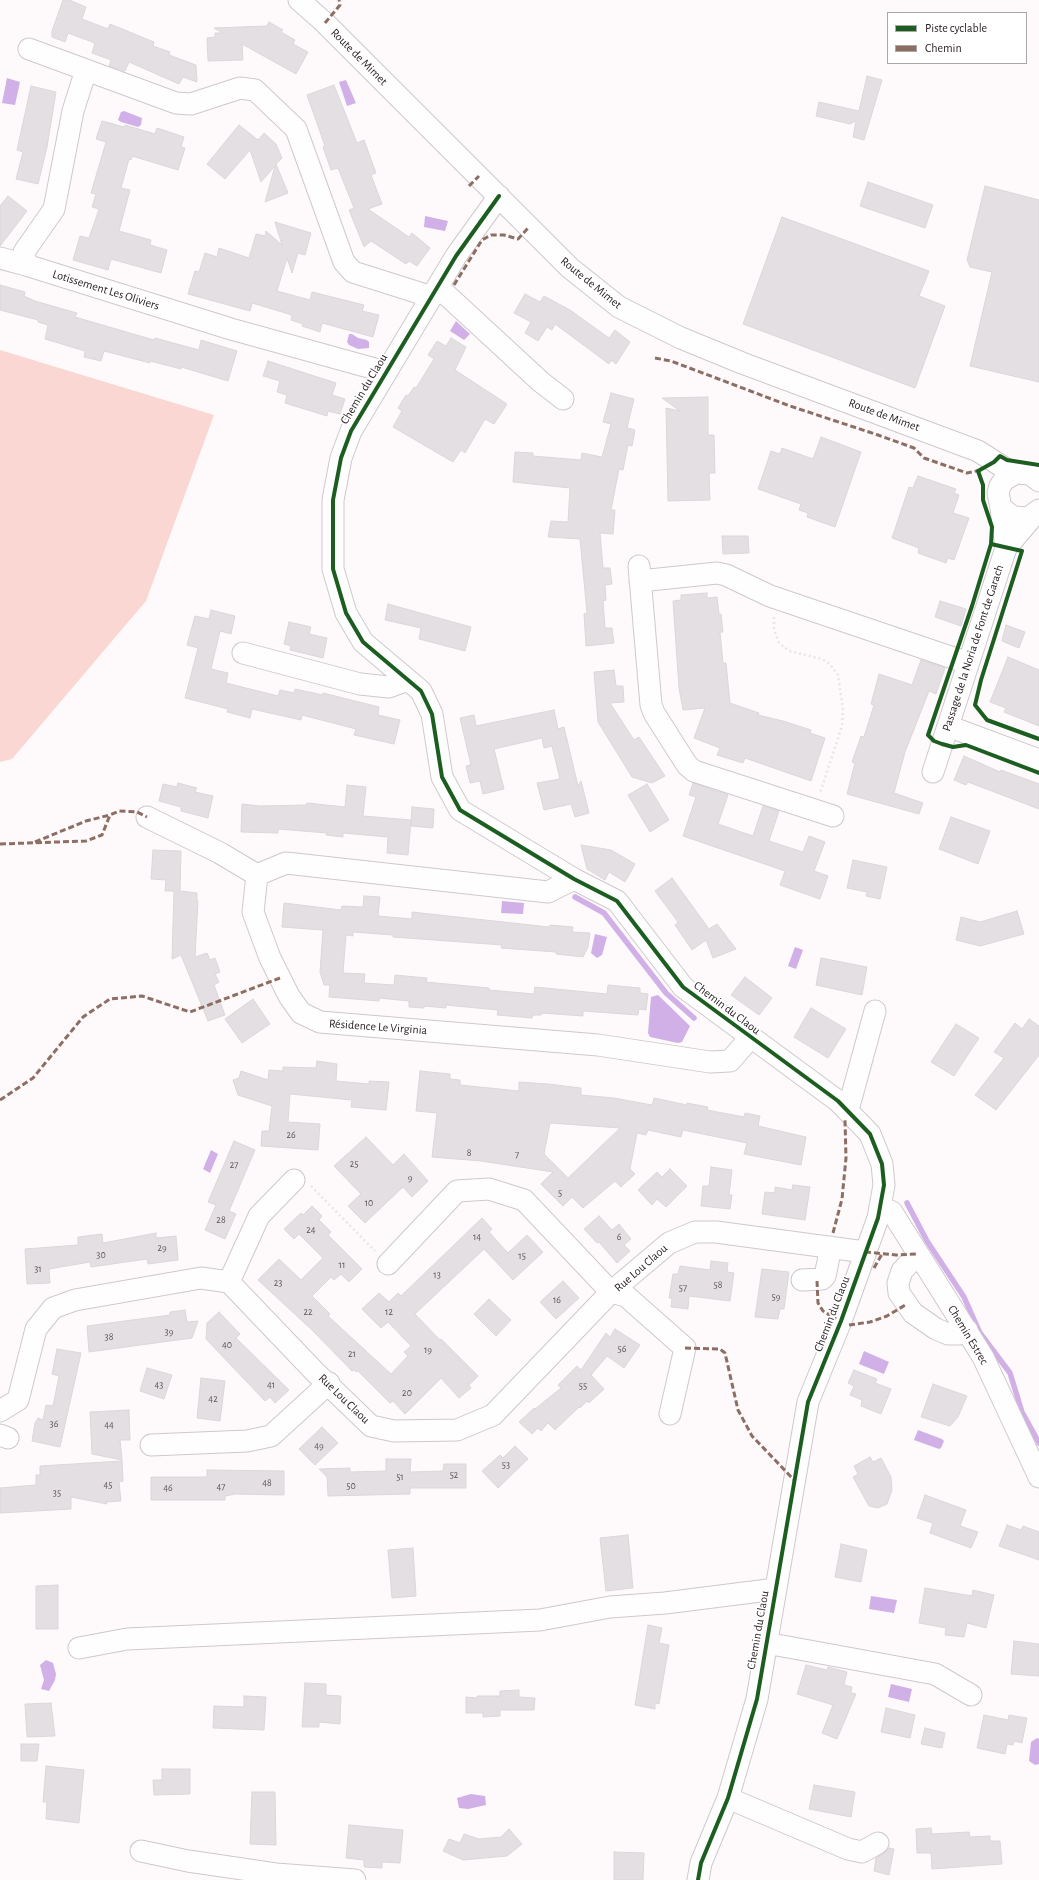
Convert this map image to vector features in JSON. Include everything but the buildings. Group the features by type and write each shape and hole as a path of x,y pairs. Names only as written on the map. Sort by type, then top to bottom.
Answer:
{"street":[{"name":"Route de Mimet","path":"299,0 325,23 570,268 619,307 701,347 978,451 1009,471 1030,474 1039,481"},
{"path":"29,49 176,104 191,104 240,88 255,90 296,129 344,262 353,272 435,292 562,399"},
{"path":"26,265 24,252 54,209 73,111 86,70"},
{"name":"Chemin du Claou","path":"499,196 456,256 386,372 351,431 341,458 333,500 333,569 346,613 363,642 421,691 432,714 442,777 460,810 574,879 618,901 683,987 750,1038 838,1101 870,1134 882,1164 884,1185 878,1218 841,1321 808,1402 757,1699 728,1798 701,1863 698,1880"},
{"name":"Lotissement Les Oliviers","path":"0,258 231,328 386,372"},
{"name":"Route de Mimet","path":"961,445 983,469 1000,500"},
{"path":"1016,473 1004,480 1000,486 1000,500 1013,517 1028,518 1037,512"},
{"name":"Passage de la Noria de Font de Garach","path":"1000,500 1006,548"},
{"name":"Passage de la Noria de Font de Garach","path":"933,772 1006,548 1037,512"},
{"path":"824,813 694,771 687,765 654,713 651,705 640,573 717,573 726,575 780,599 968,664"},
{"path":"243,653 360,684 389,687 408,680"},
{"path":"948,726 1039,760"},
{"path":"147,817 220,853 257,875 286,864 548,892 574,879"},
{"name":"Résidence Le Virginia","path":"257,875 252,912 270,958 289,996 301,1013 320,1022 598,1045 710,1062 730,1061 750,1038"},
{"path":"848,1110 875,1011"},
{"path":"0,1411 18,1400 36,1329 53,1308 75,1300 201,1278 229,1282 260,1216 294,1180"},
{"path":"388,1264 457,1191 489,1190 524,1200 612,1292 626,1296 685,1348 670,1414"},
{"name":"Chemin Estrec","path":"880,1206 892,1212 983,1357 1039,1477"},
{"name":"Rue Lou Claou","path":"229,1282 314,1371 329,1383 371,1426 394,1431 457,1430 493,1415 612,1292 669,1243 695,1232 716,1232 865,1252"},
{"path":"802,1280 822,1279 825,1276 831,1247"},
{"path":"918,1254 902,1271 898,1283 899,1293 913,1313 936,1329 954,1334 959,1334 966,1330"},
{"path":"151,1445 247,1441 271,1436 329,1383"},
{"path":"79,1648 127,1639 540,1620 610,1606 665,1603 776,1589"},
{"path":"766,1643 935,1674 971,1695"},
{"path":"728,1798 848,1849 862,1852 878,1843"},
{"path":"141,1851 188,1861 269,1872 355,1880"}],"path":[{"path":"780,599 774,617 774,629 779,643 789,651 822,659 830,664 838,675 843,710 842,726 824,813"},
{"path":"294,1180 307,1182 388,1264"}],"shaded area":[{"path":"7,78 20,82 15,105 2,103"},
{"path":"346,80 356,103 347,106 339,82"},
{"path":"124,111 142,118 141,125 138,127 118,120 121,112"},
{"path":"425,216 448,221 445,231 424,227"},
{"path":"456,321 470,334 464,340 450,331"},
{"path":"349,334 367,340 369,342 369,348 358,349 349,345 347,342"},
{"path":"0,350 214,415 146,601 12,759 0,762"},
{"path":"502,901 524,903 523,914 501,913"},
{"path":"595,934 607,937 602,955 597,958 591,953"},
{"path":"795,947 803,950 796,969 788,966"},
{"path":"658,995 690,1026 682,1042 678,1043 650,1037 648,1033 651,997"},
{"path":"211,1150 218,1154 210,1173 203,1169"},
{"path":"864,1351 889,1362 884,1374 859,1364"},
{"path":"918,1430 942,1439 944,1441 941,1448 939,1449 914,1440"},
{"path":"871,1596 897,1600 894,1613 869,1609"},
{"path":"46,1660 53,1663 56,1674 55,1680 49,1691 41,1689 44,1680 40,1665"},
{"path":"891,1684 912,1689 909,1702 888,1697"},
{"path":"1037,1738 1039,1739 1039,1764 1035,1765 1029,1761 1031,1742"},
{"path":"471,1794 485,1796 486,1805 468,1809 459,1808 457,1798"}],"waterway":[{"path":"575,897 604,913 666,993 694,1018"},
{"path":"907,1203 927,1241 964,1297 980,1333 1010,1373 1022,1412 1039,1443"}],"marked path":[{"path":"325,23 340,5 339,0"},
{"path":"469,186 479,176"},
{"path":"454,285 482,240 491,235 504,235 518,239 529,227"},
{"path":"655,358 671,361 790,406 914,448 924,458 967,473 981,470"},
{"path":"0,844 86,841 102,835 110,815 119,811 137,812 147,817"},
{"path":"35,842 86,821 110,815"},
{"path":"0,1100 33,1078 83,1017 110,999 142,996 190,1012 280,978"},
{"path":"833,1233 842,1199 846,1158 845,1120"},
{"path":"865,1252 896,1255 918,1254"},
{"path":"874,1268 882,1254"},
{"path":"817,1281 818,1303 823,1311 836,1319"},
{"path":"849,1325 870,1322 887,1316 907,1304"},
{"path":"685,1348 720,1349 725,1353 738,1410 752,1436 795,1481"}],"cycle path":[{"path":"499,196 456,256 351,431 341,458 333,500 333,569 346,613 363,642 421,691 432,714 442,777 460,810 574,879 617,901 683,987 838,1101 870,1134 882,1164 884,1185 878,1218 841,1321 808,1402 757,1699 728,1798 701,1863 698,1880"},
{"path":"1039,465 1007,460 1000,456 994,462 978,471 983,485 983,500 992,527 991,544 972,606 928,735 934,741 942,744 953,747 966,745 1039,773"},
{"path":"991,544 1022,551 981,680 975,705 987,720 1039,739"}]}
